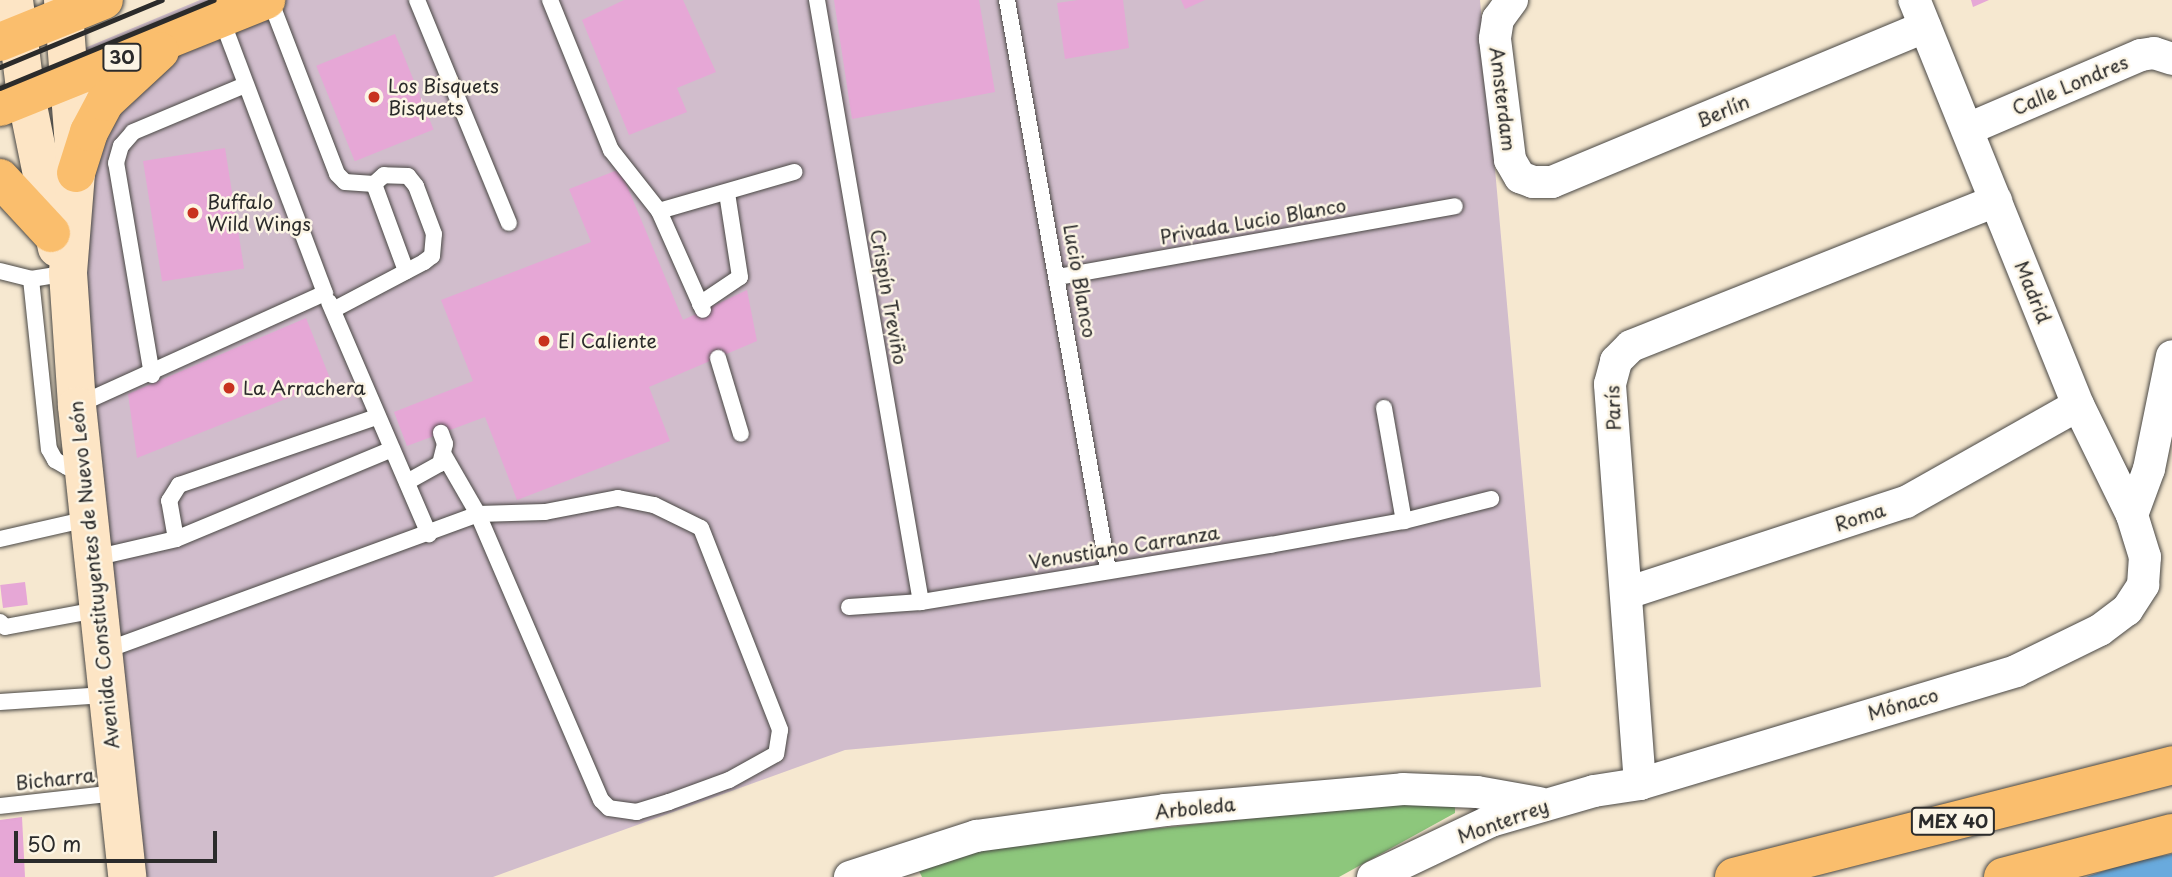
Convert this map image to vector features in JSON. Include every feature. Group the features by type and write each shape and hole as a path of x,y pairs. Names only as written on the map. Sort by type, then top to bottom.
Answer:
{"highway":[{"path":"11,25 64,8 104,0"},
{"name":"30","path":"13,101 268,0"},
{"path":"76,173 105,102 177,35"},
{"path":"0,178 51,233"},
{"name":"MEX 40","path":"1734,877 2172,765"},
{"path":"2003,877 2172,833"}],"main road":[{"name":"Avenida Constituyentes de Nuevo León","path":"64,8 76,173 68,273 91,559 127,877"},
{"name":"Avenida Constituyentes de Nuevo León","path":"11,25 13,101 51,233 68,273"}],"street":[{"name":"Amsterdam","path":"1505,10 1495,39 1510,160 1520,177"},
{"name":"Berlín","path":"1520,177 1552,182 1919,13"},
{"name":"Madrid","path":"1919,13 2078,405 2132,515 2145,557 2143,585"},
{"name":"Calle Londres","path":"1968,129 2141,55 2172,59"},
{"name":"París","path":"1640,784 1610,384 1616,360 1631,346 1996,201"},
{"path":"2132,515 2149,469 2172,356"},
{"name":"Roma","path":"1627,593 1906,502 2078,405"},
{"name":"Mónaco","path":"1640,784 2016,671 2100,630 2127,610 2143,585"},
{"name":"Monterrey","path":"1373,877 1491,821 1546,804 1640,784"},
{"name":"Arboleda","path":"850,877 893,869 976,836 1165,810 1376,792 1476,792 1546,804"}],"lane":[{"path":"268,0 337,174 345,183 374,184 384,176 408,176 434,234 432,256 333,310"},
{"path":"417,0 509,223"},
{"path":"550,0 611,150 659,211 701,307 740,277 727,193"},
{"name":"Crispín Treviño","path":"817,0 921,602"},
{"name":"Lucio Blanco","path":"1007,0 1108,570"},
{"path":"220,18 325,293 376,417 429,534"},
{"path":"152,375 117,163 121,146 133,132 245,85"},
{"path":"659,211 794,172"},
{"path":"374,184 406,271"},
{"name":"Privada Lucio Blanco","path":"1058,277 1455,206"},
{"path":"0,271 31,279 68,273"},
{"path":"31,279 49,449 55,460 67,467 83,465"},
{"path":"78,406 152,375 325,293"},
{"path":"718,358 741,434"},
{"path":"1384,408 1404,521"},
{"path":"176,539 169,501 179,485 376,417"},
{"path":"91,559 176,539 388,442 398,422"},
{"path":"102,652 478,514 545,512 618,498 654,505 701,528 780,730 776,754 729,780 637,812 610,808 601,800 478,514 444,455 441,433"},
{"path":"407,482 433,472 444,455"},
{"name":"Venustiano Carranza","path":"849,607 921,602 1404,521 1491,499"},
{"path":"0,539 88,519"},
{"path":"0,622 5,627 97,610"},
{"path":"0,702 105,695"},
{"name":"Bicharra","path":"0,806 116,793"}],"shaded area":[{"path":"200,0 1480,0 1541,687 845,750 493,877 139,877 61,58"}],"green space":[{"path":"1436,799 1455,805 1455,813 1339,877 922,877 919,871 924,861 1038,841"}],"water":[{"path":"2172,854 2172,877 2086,877 2130,862"}],"building":[{"path":"624,0 683,0 716,72 677,88 687,112 629,135 582,20"},
{"path":"834,0 979,0 995,92 852,119"},
{"path":"1123,0 1129,48 1065,59 1057,3"},
{"path":"1181,0 1205,0 1185,9"},
{"path":"1971,0 1989,0 1973,7"},
{"name":"Los Bisquets Bisquets","path":"395,34 434,129 355,161 316,66"},
{"name":"Buffalo Wild Wings","path":"225,148 244,268 162,281 143,161"},
{"name":"El Caliente","path":"620,169 683,320 747,290 757,341 649,387 670,441 517,500 485,417 407,446 394,412 473,381 441,300 591,242 569,189"},
{"name":"La Arrachera","path":"306,318 331,381 137,458 128,394"},
{"path":"25,582 28,605 3,608 0,585"},
{"path":"22,817 25,877 0,877 0,820"}],"railway":[{"path":"0,67 162,0"},
{"path":"0,88 214,0"}],"place":[{"name":"Los Bisquets Bisquets","path":"374,97"},
{"name":"Buffalo Wild Wings","path":"193,213"},
{"name":"El Caliente","path":"544,341"},
{"name":"La Arrachera","path":"229,388"}]}
